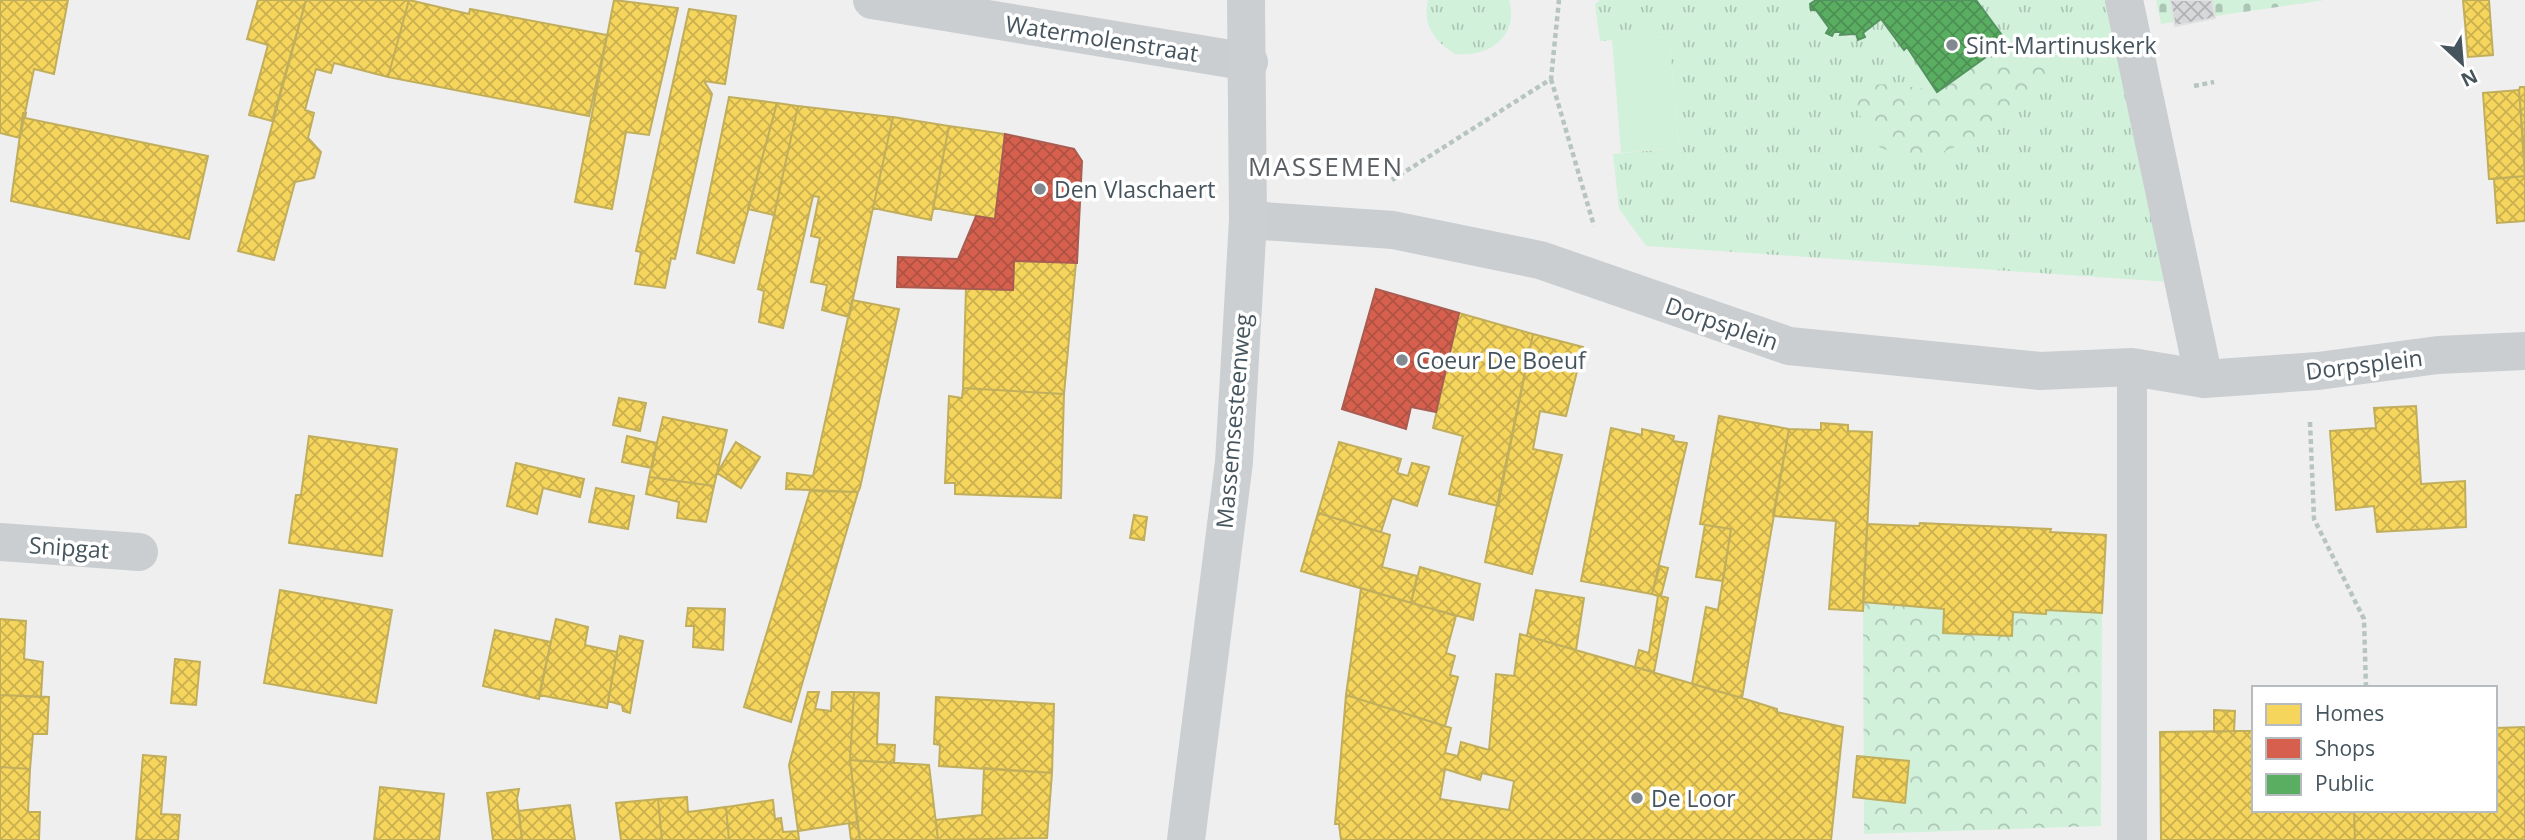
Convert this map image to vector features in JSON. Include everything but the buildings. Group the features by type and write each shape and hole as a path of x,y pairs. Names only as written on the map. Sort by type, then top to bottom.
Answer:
{"main road":[{"name":"Massemsesteenweg","path":"1186,840 1234,462 1248,220 1249,62 1246,0"}],"street":[{"name":"Watermolenstraat","path":"872,0 1249,62"},
{"path":"2124,0 2204,379"},
{"name":"Dorpsplein","path":"1248,220 1393,230 1539,260 1789,346 2040,372 2132,367 2204,379 2307,372 2438,355 2525,351"},
{"name":"Snipgat","path":"0,542 139,552"}],"lane":[{"path":"2132,367 2132,840"}],"path":[{"path":"1559,0 1551,79 1595,230 1615,286"},
{"path":"1390,181 1551,79"},
{"path":"2307,372 2315,519 2364,619 2366,686"}],"green space":[{"path":"1428,0 1509,0 1510,25 1498,42 1489,48 1455,54 1431,32 1427,17"},
{"path":"1600,0 1816,0 1816,10 1829,28 1826,33 1832,36 1834,32 1850,37 1856,34 1858,39 1881,19 1904,50 1907,47 1937,91 2007,42 1976,0 2108,0 2169,282 1646,246 1619,209 1613,154 1679,148 1669,37 1600,41 1595,4"},
{"path":"2156,0 2325,0 2161,24"},
{"path":"1669,37 1679,148 1621,153 1612,40"},
{"path":"2007,42 2045,43 2057,66 2003,128 1917,162 1879,147 1849,97 1858,85 1893,84 1937,91"},
{"path":"1863,602 2102,613 2101,826 1864,834"}],"place":[{"name":"Sint-Martinuskerk","path":"1952,45"},
{"name":"Den Vlaschaert","path":"1040,189"},
{"name":"Coeur De Boeuf","path":"1402,360"},
{"name":"De Loor","path":"1637,798"}],"district":[{"name":"MASSEMEN","path":"1326,166"}]}
